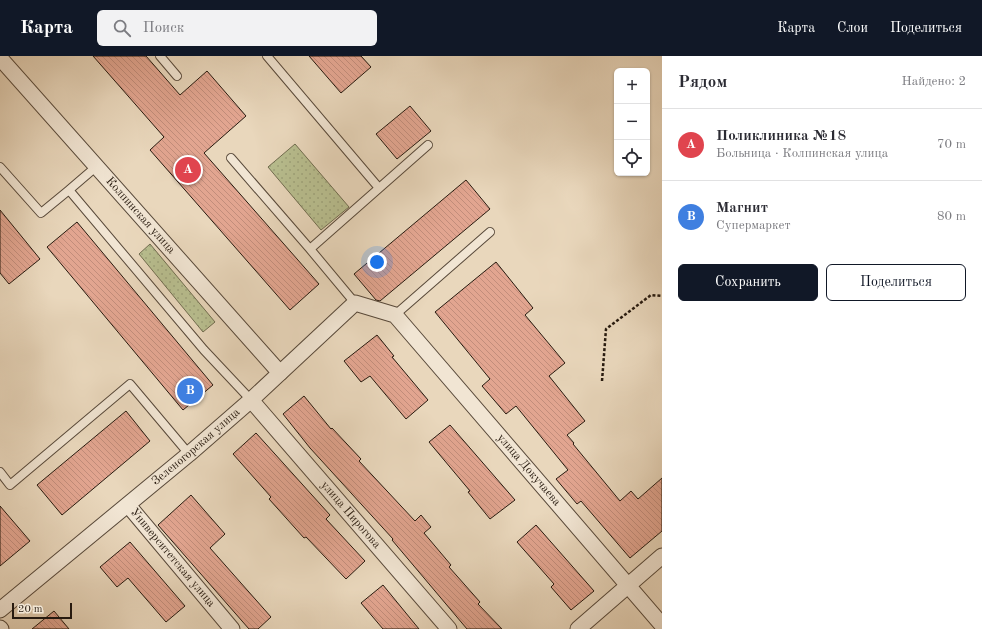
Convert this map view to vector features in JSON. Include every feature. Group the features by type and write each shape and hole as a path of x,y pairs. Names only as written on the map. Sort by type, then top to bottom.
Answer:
{"street":[{"name":"Колпинская улица","path":"0,58 280,373"},
{"name":"Зеленогорская улица","path":"0,610 189,454 251,400 355,303"},
{"path":"355,303 395,315"},
{"name":"улица Докучаева","path":"395,315 662,625"},
{"name":"улица Пирогова","path":"251,400 449,629"},
{"name":"Университетская улица","path":"128,505 232,629"},
{"path":"578,629 662,556"}],"lane":[{"path":"160,56 177,76"},
{"path":"267,56 379,188"},
{"path":"310,249 428,145"},
{"path":"231,158 355,303"},
{"path":"0,167 41,214 97,166"},
{"path":"69,190 204,350 251,400"},
{"path":"395,315 490,232"},
{"path":"0,472 10,485 130,384 189,454"}],"path":[{"path":"602,381 606,329 651,295 662,296"}],"green space":[{"path":"295,144 349,207 321,230 268,167"},
{"path":"150,244 215,322 203,332 139,254"}],"building":[{"path":"93,56 146,56 180,95 207,71 246,116 204,153 319,284 290,310 150,150 164,137"},
{"path":"309,56 361,56 371,67 341,93"},
{"path":"410,106 431,131 397,159 376,134"},
{"path":"466,180 490,209 380,301 376,300 354,274"},
{"path":"0,210 40,259 9,284 0,273"},
{"path":"77,222 213,385 183,410 47,247"},
{"path":"496,262 533,308 525,315 565,363 549,376 585,421 567,435 574,443 573,444 620,501 631,491 638,499 662,478 662,531 630,558 581,501 577,504 556,479 568,470 516,406 506,414 482,386 490,379 435,312"},
{"path":"377,335 394,356 392,357 428,400 406,419 370,376 361,382 344,361"},
{"path":"304,396 331,429 332,428 361,459 359,461 415,521 421,515 431,527 424,533 451,565 449,567 480,602 478,604 502,629 467,629 392,540 393,539 310,448 283,414"},
{"path":"126,411 150,441 62,515 37,485"},
{"path":"450,425 515,500 490,519 468,492 470,491 429,442"},
{"path":"256,433 330,515 326,519 365,561 346,579 306,537 304,538 269,499 271,497 233,454"},
{"path":"191,495 225,534 210,548 271,617 258,629 249,629 158,525"},
{"path":"0,506 30,541 0,566"},
{"path":"536,525 594,591 571,610 551,587 554,584 517,542"},
{"path":"130,542 185,606 166,622 128,578 117,587 100,567"},
{"path":"383,585 419,629 383,629 361,603"},
{"path":"54,611 69,629 32,629"}],"place":[{"name":"Поликлиника №18","path":"188,170"},
{"name":"Магнит","path":"190,391"}]}
